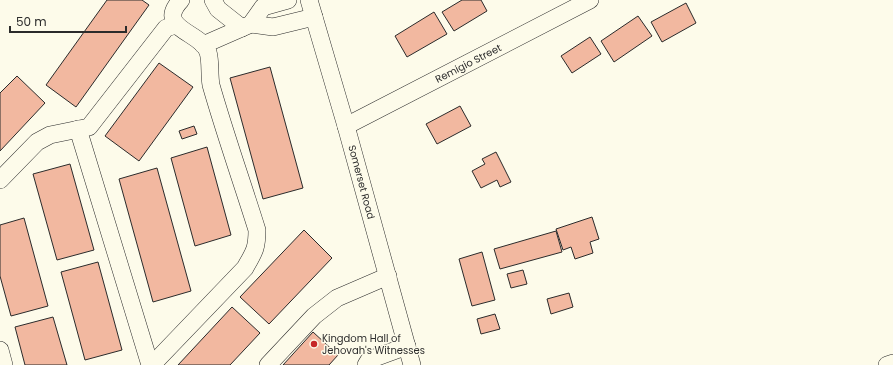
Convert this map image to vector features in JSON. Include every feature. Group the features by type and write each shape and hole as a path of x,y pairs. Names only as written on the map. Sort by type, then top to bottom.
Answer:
{"street":[{"path":"78,129 151,365 245,268 255,250 257,230 218,109 211,82 207,51 203,45 176,25 173,17 175,6 181,0"},
{"path":"213,0 218,8 246,26 272,27 314,17"},
{"path":"203,45 246,26 263,7 288,0"},
{"name":"Somerset Road","path":"309,0 346,126 412,365"},
{"name":"Remigio Street","path":"346,126 590,0"},
{"path":"0,180 37,142 50,135 88,127 166,28 176,25"},
{"path":"268,365 314,316 337,298 388,276"},
{"path":"366,365 369,360 407,346"},
{"path":"0,350 4,365"},
{"path":"887,365 893,363"}],"building":[{"path":"107,0 142,0 149,5 76,107 46,85"},
{"path":"462,0 481,0 487,11 454,31 442,12"},
{"path":"686,3 696,23 662,42 651,22"},
{"path":"434,12 447,34 407,57 395,36"},
{"path":"638,16 652,36 614,62 601,41"},
{"path":"590,37 601,54 572,73 561,56"},
{"path":"159,63 193,87 139,161 105,136"},
{"path":"270,67 303,188 263,199 230,78"},
{"path":"17,76 45,103 0,151 0,93"},
{"path":"460,106 471,126 437,144 426,124"},
{"path":"194,126 197,134 182,139 179,131"},
{"path":"207,147 231,235 195,246 171,158"},
{"path":"496,152 511,182 500,187 497,180 481,188 472,171 485,164 482,159"},
{"path":"70,164 94,250 57,260 33,174"},
{"path":"157,168 191,291 153,302 119,179"},
{"path":"592,217 599,239 590,242 593,253 575,259 571,247 563,250 556,229"},
{"path":"24,218 48,306 11,316 0,276 0,225"},
{"path":"304,230 332,258 269,324 240,297"},
{"path":"556,231 562,252 500,269 494,249"},
{"path":"482,252 495,300 472,306 459,259"},
{"path":"98,262 122,350 85,360 61,272"},
{"path":"523,270 527,284 511,288 507,274"},
{"path":"569,293 573,307 551,314 547,299"},
{"path":"232,307 260,333 230,365 178,365"},
{"path":"495,314 500,329 481,334 477,319"},
{"path":"53,317 67,365 25,365 15,327"},
{"name":"Kingdom Hall of Jehovah's Witnesses","path":"313,332 338,355 329,365 283,365"}],"place":[{"name":"Kingdom Hall of Jehovah's Witnesses","path":"314,344"}]}
